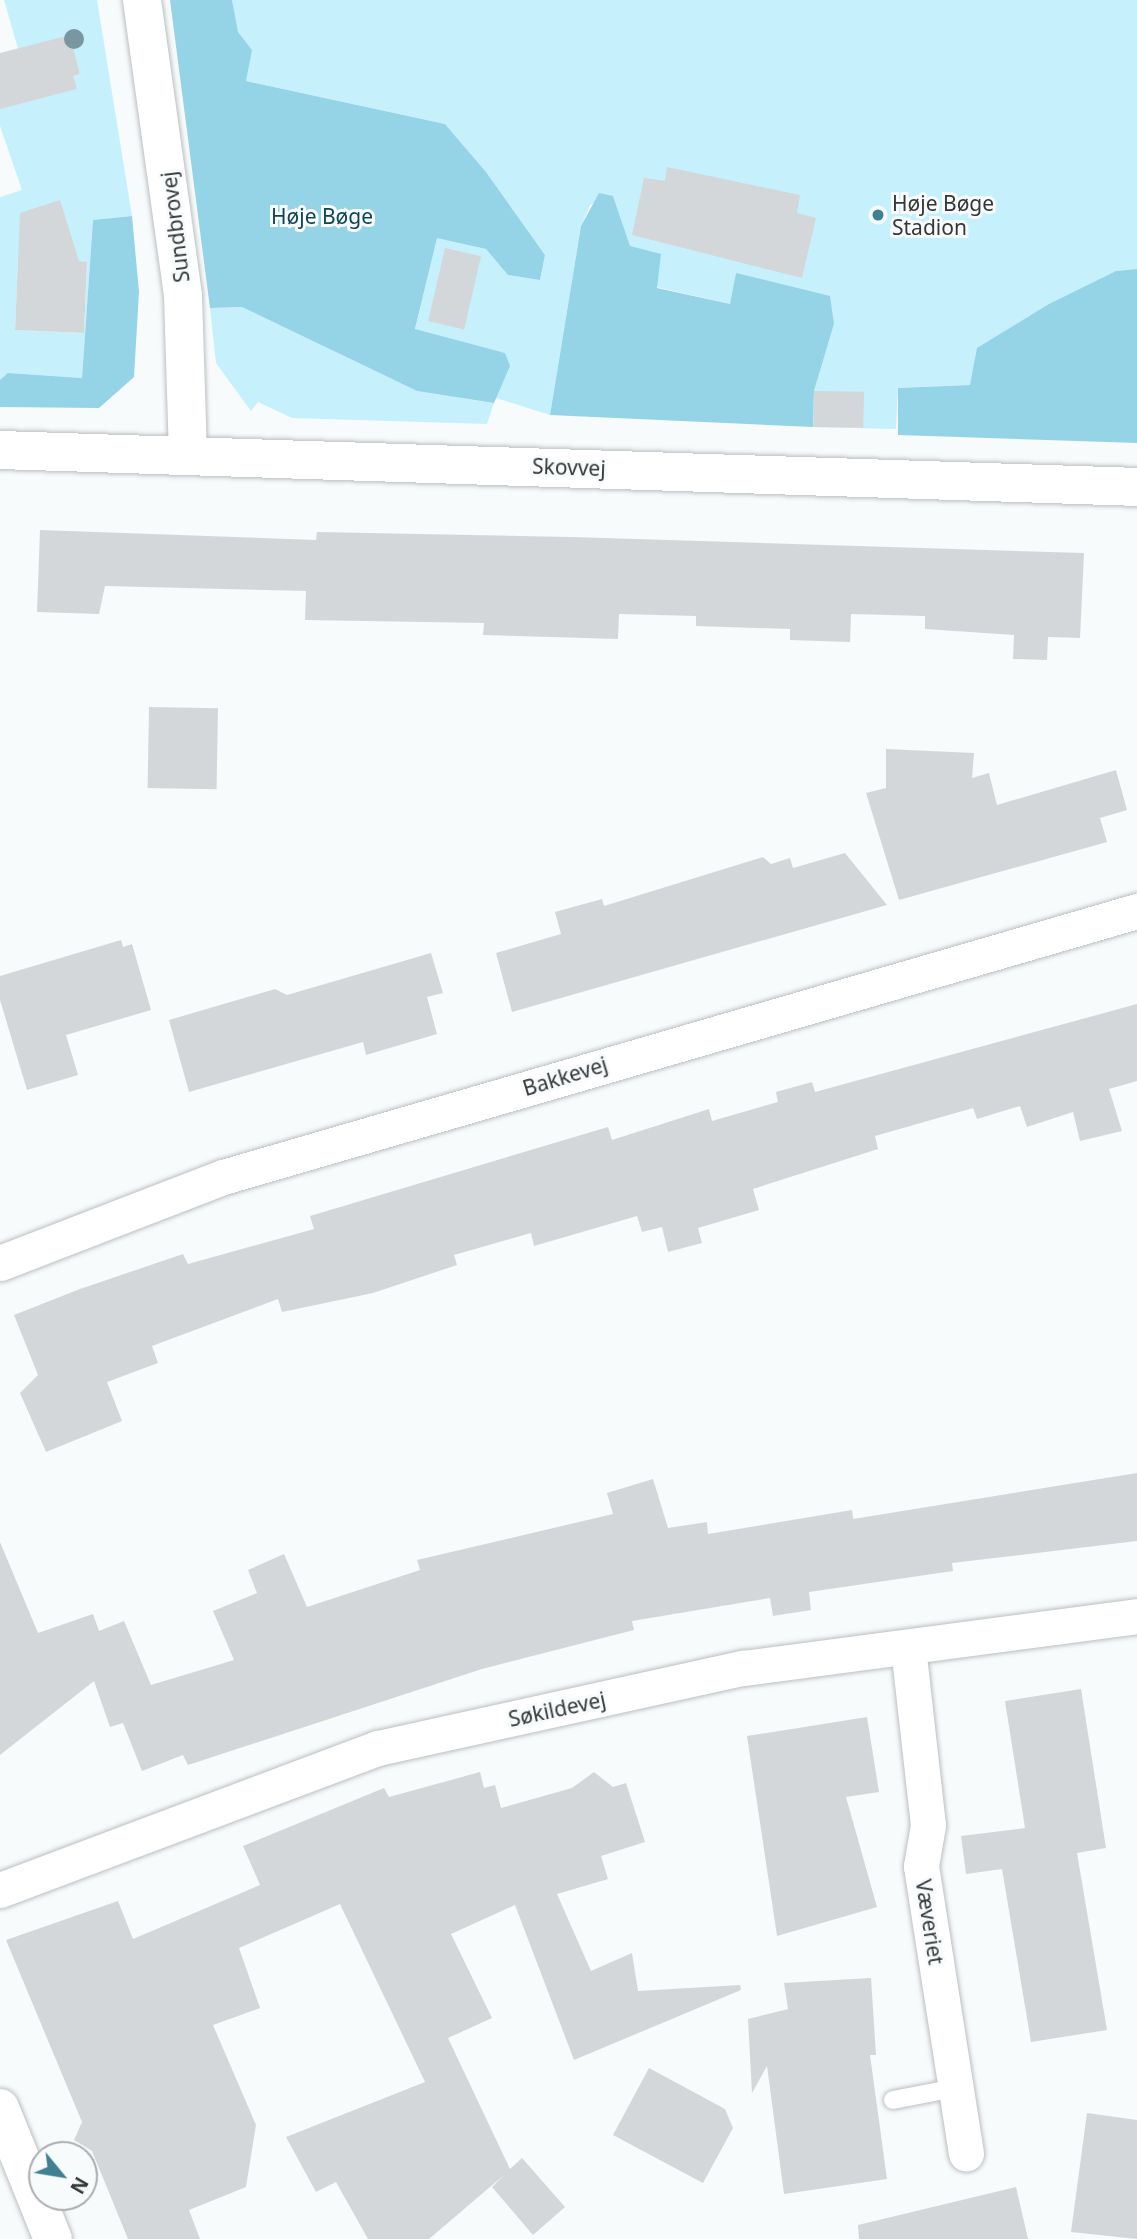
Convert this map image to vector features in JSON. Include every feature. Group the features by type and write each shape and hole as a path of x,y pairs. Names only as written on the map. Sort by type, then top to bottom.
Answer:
{"street":[{"name":"Sundbrovej","path":"142,0 183,296 188,456"},
{"name":"Skovvej","path":"0,450 1137,487"},
{"name":"Bakkevej","path":"0,1263 223,1177 1137,911"},
{"name":"Søkildevej","path":"0,1890 379,1748 743,1668 1137,1616"},
{"name":"Væveriet","path":"908,1647 928,1825 921,1866 966,2154"},
{"path":"0,2108 52,2239"}],"lane":[{"path":"893,2101 955,2088"}],"shaded area":[{"path":"4,0 97,0 132,216 93,220 82,378 9,373 0,380 0,197 22,190 0,126 0,98 37,99 76,89 73,76 80,74 70,35 25,73","holes":["18,259 87,262 84,333 15,330"]},
{"name":"Høje Bøge Stadion","path":"232,0 1137,0 1137,269 1116,271 1050,304 970,385 898,388 896,429 813,427 814,391 834,324 736,274 730,304 656,287 630,247 613,196 590,205 581,226 550,415 496,398 505,353 415,330 437,237 486,249 508,275 540,280 545,255 486,172 445,124 246,81"},
{"path":"242,307 417,391 494,403 487,424 292,418 258,402 251,411 216,363 210,308"}],"green space":[{"name":"Høje Bøge","path":"170,0 232,0 238,32 252,50 246,81 445,124 486,172 545,255 540,280 508,275 486,249 437,238 415,329 505,353 510,366 494,403 417,391 242,307 210,308"},
{"path":"599,193 613,196 630,246 661,254 657,288 730,304 736,273 830,296 834,324 814,391 813,427 550,415 581,226"},
{"path":"132,216 139,292 134,377 99,408 0,407 0,380 8,373 82,378 93,220"},
{"path":"1137,269 1137,443 898,435 898,388 970,385 977,348 1049,304 1116,271"}],"building":[{"path":"70,35 80,74 73,76 77,89 0,109 0,53"},
{"path":"667,167 800,195 797,213 816,218 802,278 632,235 644,178 665,181"},
{"path":"60,200 79,261 87,262 84,333 15,330 20,213"},
{"path":"445,248 481,256 464,329 428,321"},
{"path":"814,391 864,392 863,428 813,427"},
{"path":"40,530 316,540 317,532 572,537 1084,553 1080,638 1048,637 1047,660 1013,659 1014,635 925,629 925,616 851,614 850,642 790,640 790,629 696,626 696,616 619,614 618,639 483,635 484,623 305,620 306,591 105,586 99,614 37,612"},
{"path":"149,707 218,708 217,789 148,788"},
{"path":"886,749 974,753 972,778 989,773 997,805 1116,770 1127,810 1100,818 1107,842 899,900 866,793 886,788"},
{"path":"845,853 887,905 512,1012 496,953 561,934 555,912 602,899 604,906 763,857 771,864 790,858 793,868"},
{"path":"121,940 123,947 132,944 151,1010 66,1035 78,1075 27,1090 0,1000 0,976"},
{"path":"431,953 443,993 427,997 437,1034 366,1055 363,1042 189,1092 169,1020 275,989 287,995"},
{"path":"1137,1004 1137,1081 1109,1089 1122,1131 1080,1141 1073,1112 1027,1127 1020,1106 977,1119 973,1108 875,1136 878,1149 753,1189 759,1210 698,1228 702,1243 668,1252 662,1227 642,1232 637,1216 534,1246 531,1233 454,1255 457,1265 373,1293 282,1312 278,1299 152,1346 158,1363 107,1382 122,1421 46,1452 20,1393 38,1375 14,1315 80,1289 183,1254 188,1264 314,1229 310,1216 608,1127 612,1140 709,1109 712,1121 778,1102 776,1092 812,1082 815,1092"},
{"path":"1137,1473 1137,1541 952,1563 953,1571 809,1592 811,1610 773,1616 770,1598 632,1621 634,1630 482,1669 188,1765 183,1755 142,1771 123,1723 110,1727 94,1681 0,1755 0,1542 38,1633 93,1614 99,1631 124,1621 151,1685 234,1660 213,1611 257,1593 248,1570 284,1554 307,1607 420,1570 417,1560 613,1514 607,1493 653,1479 668,1528 707,1522 708,1534 852,1510 853,1519"},
{"path":"1081,1689 1106,1848 1077,1853 1107,2030 1031,2042 1002,1869 966,1874 961,1836 1025,1828 1005,1701"},
{"path":"867,1717 879,1792 846,1797 877,1907 777,1936 747,1736"},
{"path":"480,1772 484,1788 495,1785 501,1808 572,1788 594,1772 613,1787 626,1783 645,1842 601,1856 608,1879 557,1894 591,1971 632,1953 638,1991 740,1985 741,1990 574,2060 515,1905 451,1934 492,2018 448,2038 510,2169 522,2158 565,2207 533,2235 492,2187 504,2175 429,2239 368,2239 336,2182 316,2192 286,2137 425,2082 340,1904 239,1948 260,2008 213,2025 256,2125 246,2187 189,2210 200,2239 128,2239 98,2166 98,2141 74,2140 82,2122 6,1940 118,1901 133,1939 260,1885 243,1846 384,1788 389,1797"},
{"path":"871,1978 876,2055 870,2055 887,2179 784,2194 767,2066 752,2093 748,2019 788,2009 784,1983"},
{"path":"649,2068 725,2109 733,2128 703,2183 613,2135"},
{"path":"1087,2113 1137,2120 1137,2239 1071,2232"},
{"path":"1016,2187 1028,2239 859,2239 858,2225"}],"place":[{"name":"Høje Bøge Stadion","path":"878,215"}]}
